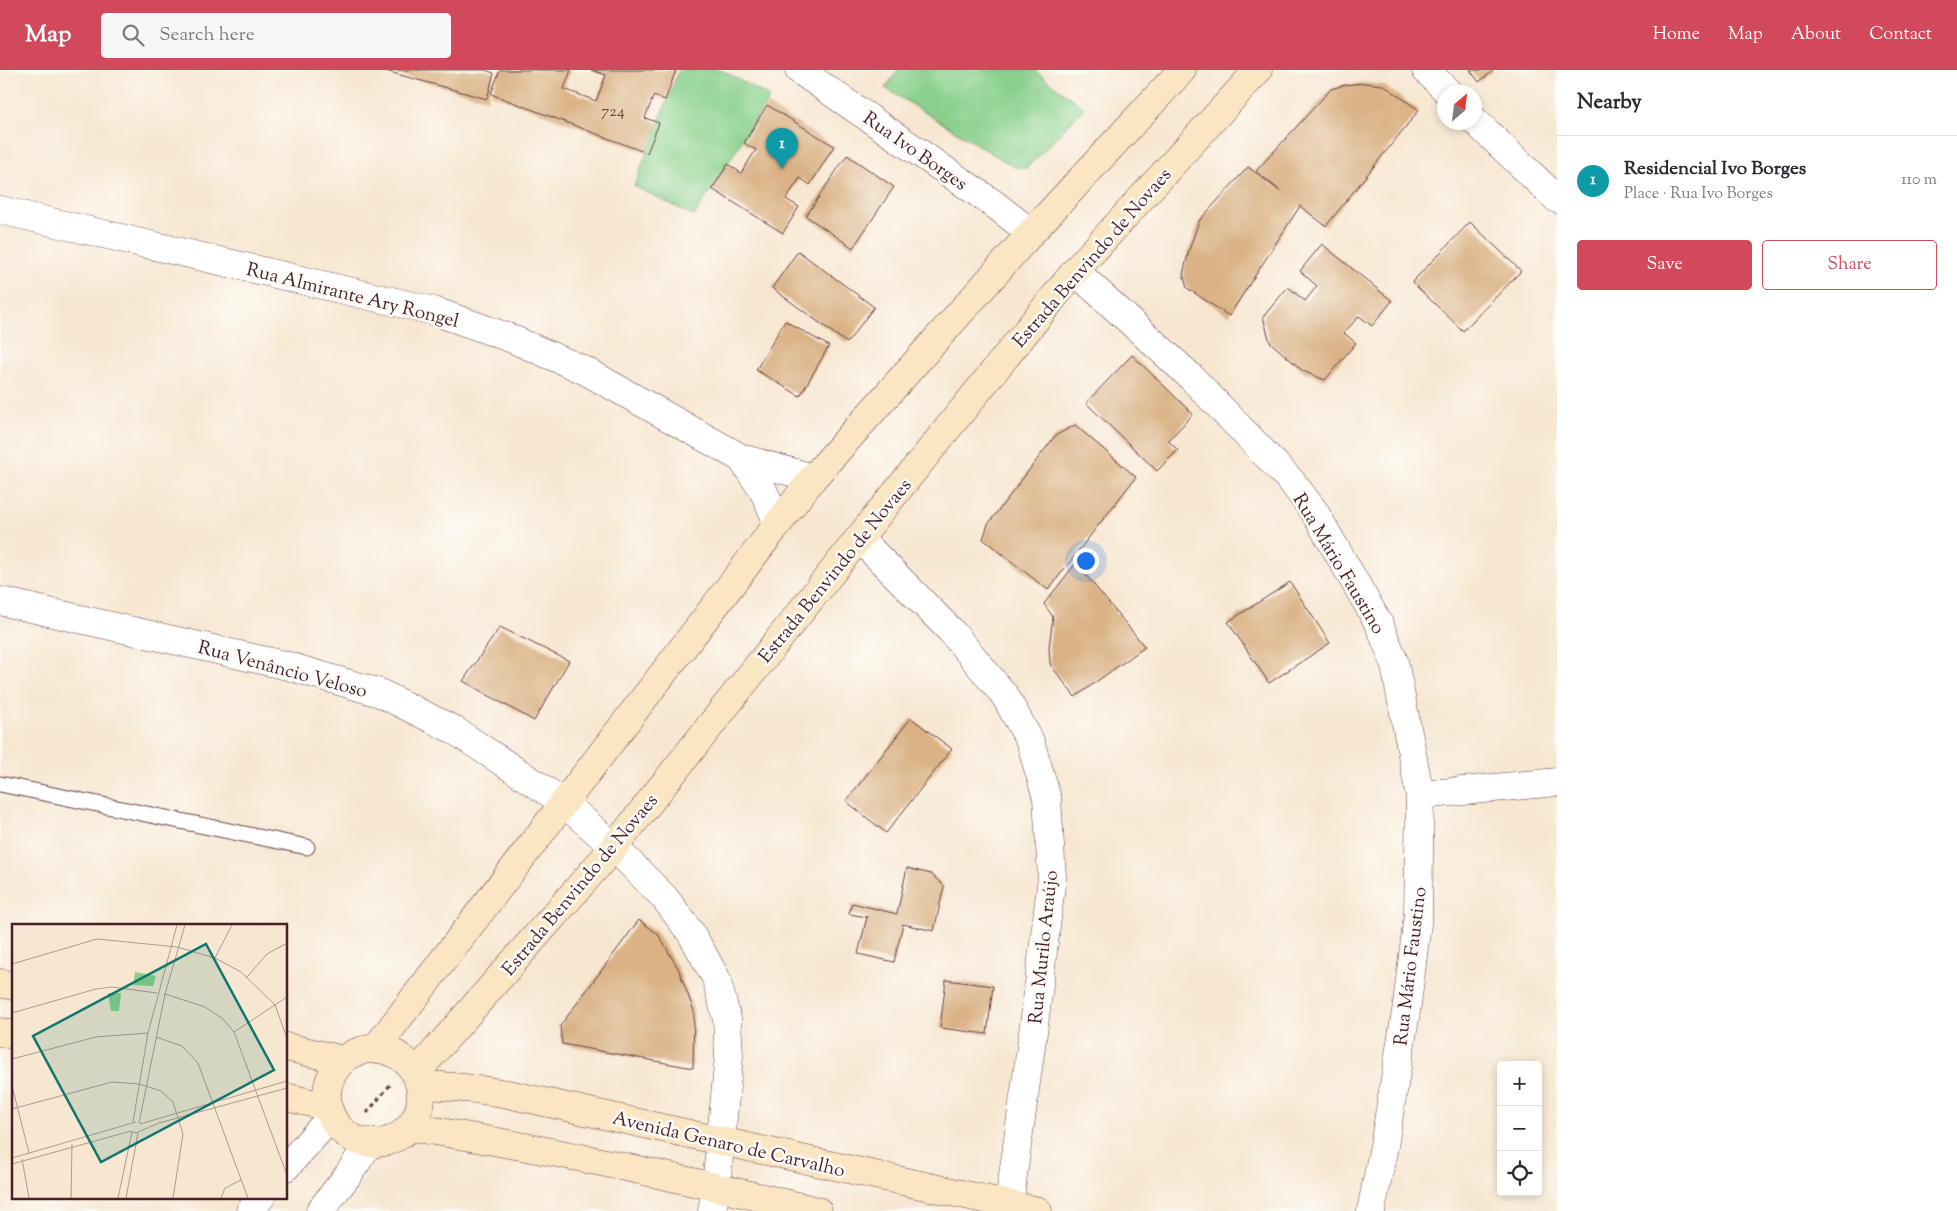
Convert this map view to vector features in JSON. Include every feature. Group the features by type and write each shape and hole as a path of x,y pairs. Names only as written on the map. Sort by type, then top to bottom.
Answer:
{"street":[{"name":"Rua Ivo Borges","path":"799,70 994,204 1031,232"},
{"path":"375,1049 812,478 1031,232 1182,70"},
{"name":"Estrada Benvindo de Novaes","path":"417,1079 614,847 1075,270 1258,70"},
{"path":"1426,70 1441,85"},
{"path":"1482,128 1557,199"},
{"name":"Rua Almirante Ary Rongel","path":"0,210 434,311 510,338 584,370 741,458 812,478"},
{"name":"Rua Mário Faustino","path":"1075,270 1191,377 1292,482 1314,511 1380,624 1394,661 1420,795 1417,925 1384,1146 1371,1211"},
{"name":"Rua Almirante Ary Rongel","path":"741,458 763,490 778,523"},
{"name":"Rua Murilo Araújo","path":"859,538 952,632 1005,696 1030,741 1048,798 1052,877 1034,1025 1008,1208"},
{"name":"Rua Venâncio Veloso","path":"0,601 288,666 380,693 454,730 563,802 614,847 664,897 691,933 716,978 727,1019 729,1056 714,1199"},
{"path":"1420,795 1557,782"},
{"path":"288,1047 343,1060"},
{"path":"375,1049 398,1055 407,1063 417,1079 420,1096 419,1107 409,1127 398,1136 384,1141 370,1142 349,1136 339,1127 330,1112 327,1090 332,1073 343,1060 352,1053 375,1049"},
{"name":"Avenida Genaro de Carvalho","path":"417,1079 508,1094 1008,1208 1038,1211"},
{"path":"288,1098 330,1112"},
{"path":"288,1164 330,1112"},
{"path":"409,1127 496,1140 555,1152 714,1199 818,1211"},
{"path":"320,1211 348,1175 370,1142"},
{"path":"250,1211 260,1198"}],"lane":[{"path":"0,784 307,846"}],"green space":[{"path":"679,70 721,70 770,97 694,216 634,186"},
{"path":"898,70 1034,70 1084,108 1027,168 1014,167 885,88"}],"building":[{"path":"382,70 485,70 494,73 487,99"},
{"path":"500,70 571,70 564,89 596,101 606,75 591,70 676,70 665,100 654,95 645,118 659,123 647,153 491,94"},
{"path":"1470,70 1494,70 1479,82"},
{"path":"1364,83 1383,85 1419,110 1326,226 1300,206 1229,316 1187,288 1183,274 1199,221 1248,167 1280,191 1256,171 1331,89 1344,85"},
{"path":"767,105 834,146 810,185 800,178 786,199 799,207 783,233 712,189 728,164 741,173 756,150 744,143"},
{"path":"847,155 894,187 853,248 806,216"},
{"path":"1470,222 1521,271 1463,331 1412,282"},
{"path":"1322,244 1392,301 1372,326 1359,316 1344,333 1356,343 1325,380 1303,371 1270,342 1263,317 1288,287 1305,301 1317,286 1300,271"},
{"path":"798,251 874,307 847,343 772,288"},
{"path":"785,321 829,346 800,396 756,370"},
{"path":"1132,355 1193,414 1168,441 1178,450 1157,471 1086,403"},
{"path":"1075,425 1136,477 1048,590 983,539 988,524 1055,436"},
{"path":"1076,563 1145,647 1075,697 1050,664 1049,647 1053,617 1044,604"},
{"path":"1290,582 1330,643 1269,683 1228,622"},
{"path":"500,627 569,661 534,721 463,681"},
{"path":"911,718 952,749 886,833 846,801"},
{"path":"907,868 931,874 944,886 934,931 903,924 894,962 858,954 867,917 849,914 852,903 897,914"},
{"path":"639,920 658,934 678,968 694,1011 693,1068 562,1044 560,1026"},
{"path":"946,980 993,986 987,1034 940,1028"}],"place":[{"name":"Residencial Ivo Borges","path":"782,169"}]}
